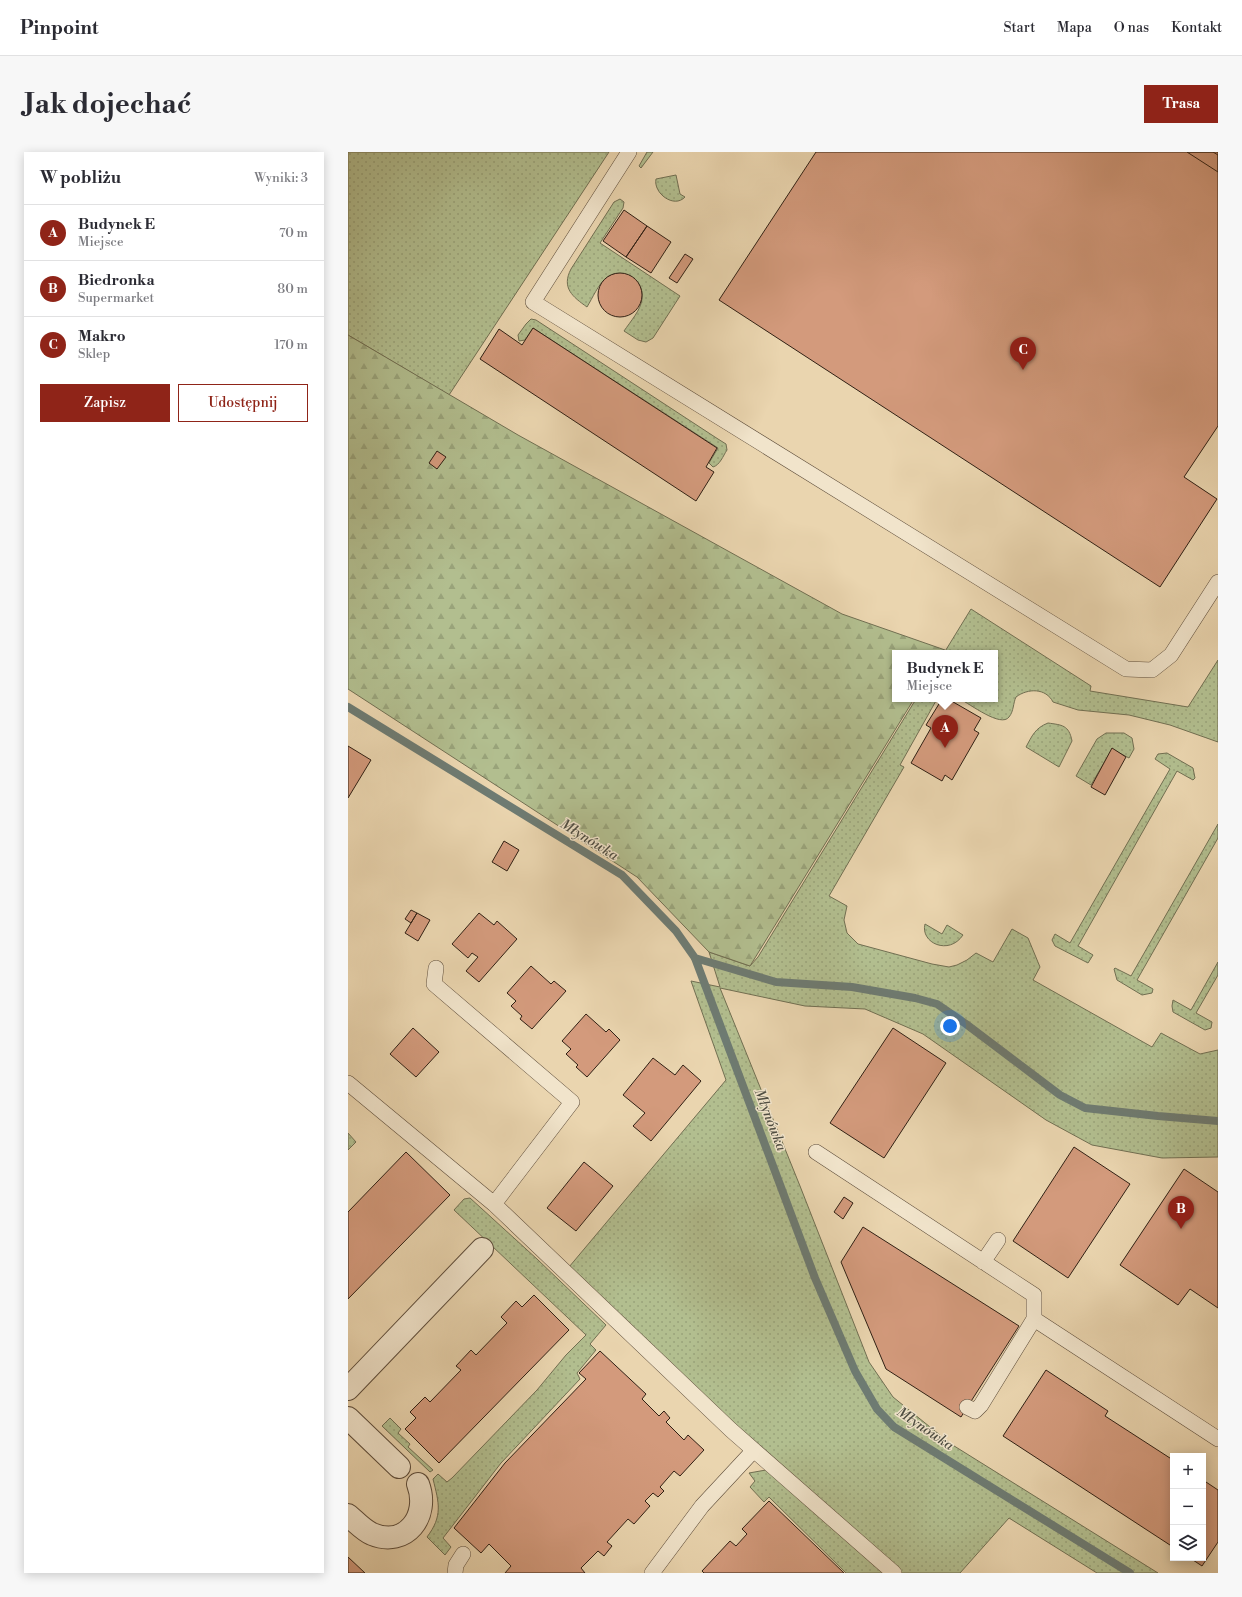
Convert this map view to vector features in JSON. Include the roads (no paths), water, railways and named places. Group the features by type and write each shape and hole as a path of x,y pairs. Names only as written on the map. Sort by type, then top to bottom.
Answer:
{"street":[{"path":"348,1389 482,1249"},
{"path":"348,1418 399,1467"},
{"path":"348,1515 371,1534 382,1537 391,1537 409,1531 421,1512 422,1497 418,1484"}],"lane":[{"path":"629,152 533,302 1126,669 1152,670 1171,655 1218,582"},
{"path":"436,968 434,984 572,1102 494,1204"},
{"path":"348,1083 494,1204 754,1450 894,1573"},
{"path":"816,1152 1034,1295 1034,1319 981,1405 974,1411 967,1407"},
{"path":"983,1262 998,1240"},
{"path":"1034,1319 1216,1432"},
{"path":"652,1573 702,1506 754,1450"},
{"path":"455,1573 456,1565 464,1554"}],"waterway":[{"name":"Młynówka","path":"348,707 622,875 676,931 695,958 815,1278 855,1371 877,1409 894,1427 1130,1573"},
{"path":"695,958 776,982 852,987 915,998 937,1004 1060,1095 1085,1108 1218,1121"}],"place":[{"name":"Makro","path":"1023,370"},
{"name":"Budynek E","path":"945,748"},
{"name":"Biedronka","path":"1181,1229"}]}
